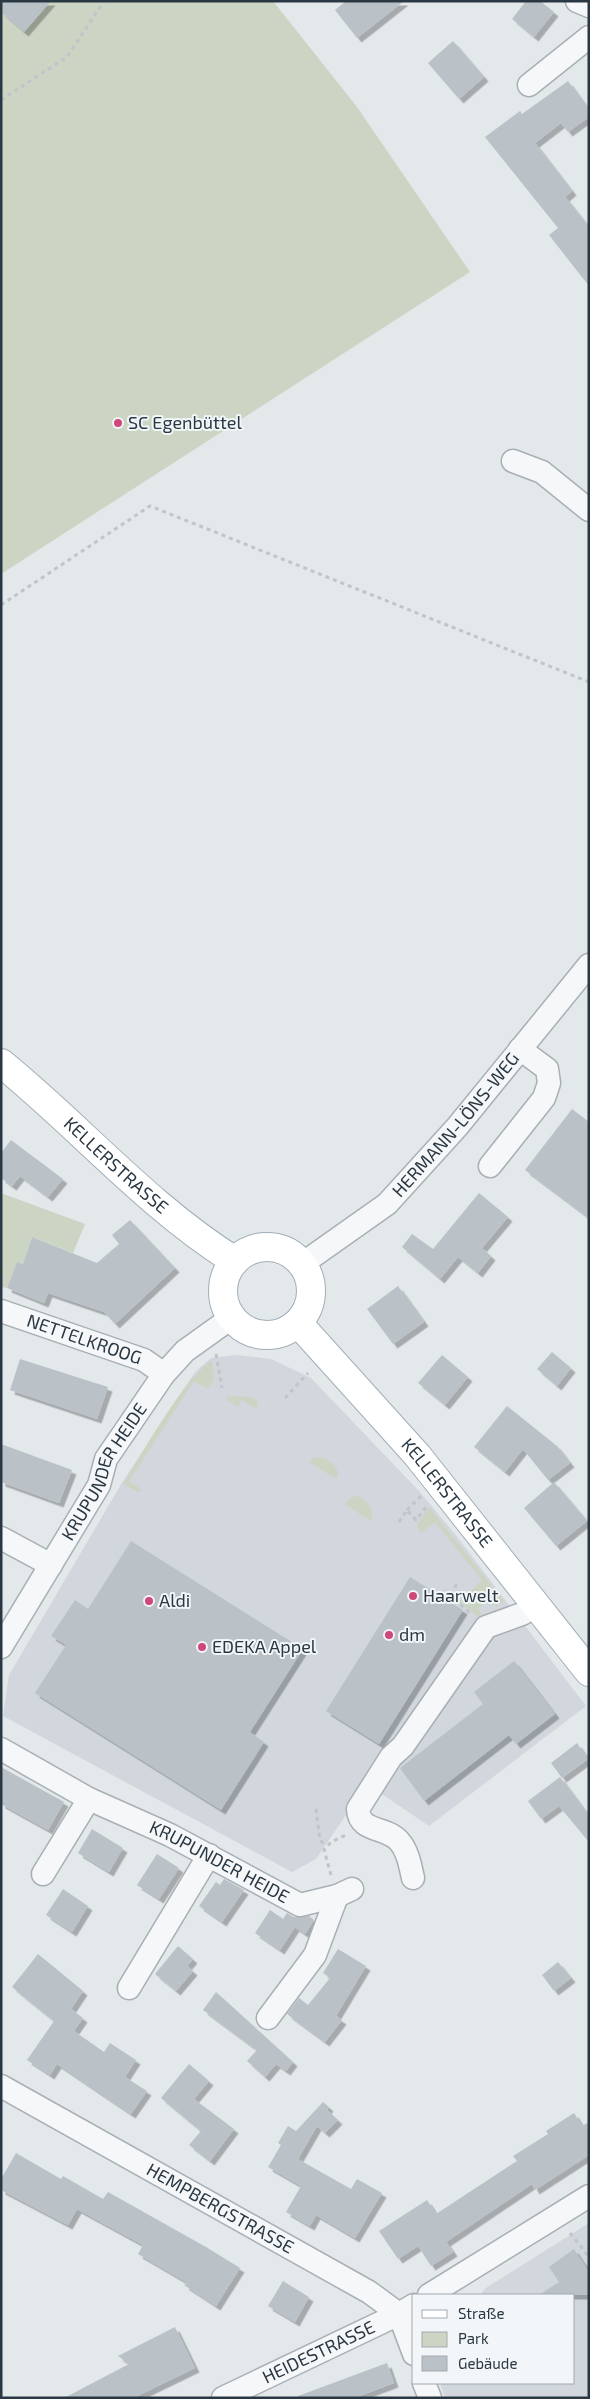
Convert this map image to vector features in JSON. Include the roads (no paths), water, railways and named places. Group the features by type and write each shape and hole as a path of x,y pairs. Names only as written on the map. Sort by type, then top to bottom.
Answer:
{"main road":[{"name":"KELLERSTRASSE","path":"1,1063 45,1098 133,1182 175,1218 210,1245 235,1261"},
{"path":"262,1248 276,1248 290,1254 302,1264 309,1278 311,1294 307,1310 298,1323 276,1334 251,1333 231,1318 224,1304 223,1289 226,1274 235,1261 247,1252 262,1248"},
{"name":"KELLERSTRASSE","path":"298,1323 417,1455 589,1672"}],"street":[{"path":"577,1 589,6"},
{"path":"529,85 589,37"},
{"path":"513,462 542,472 589,510"},
{"name":"HERMANN-LÖNS-WEG","path":"302,1264 387,1204 457,1127 589,965"},
{"path":"490,1166 544,1098 550,1083 547,1069 520,1049"},
{"name":"NETTELKROOG","path":"1,1311 144,1360 164,1374"},
{"name":"KRUPUNDER HEIDE","path":"1,1647 99,1485 106,1459 164,1374 185,1351 231,1318"},
{"path":"1,1538 51,1565"},
{"path":"413,1878 410,1862 398,1840 388,1833 365,1825 358,1816 358,1809 391,1756 403,1746 486,1627 522,1614 536,1605"},
{"name":"KRUPUNDER HEIDE","path":"1,1749 89,1799 208,1854 300,1905 344,1892 315,1955 268,2018"},
{"path":"43,1874 89,1799"},
{"path":"129,1988 208,1854"},
{"name":"HEMPBERGSTRASSE","path":"1,2086 369,2292 406,2309"},
{"path":"431,2294 589,2196"},
{"path":"406,2309 412,2343"},
{"name":"HEIDESTRASSE","path":"223,2398 406,2309"},
{"path":"424,2384 430,2398"}],"place":[{"name":"SC Egenbüttel","path":"118,423"},
{"name":"Haarwelt","path":"413,1596"},
{"name":"Aldi","path":"149,1601"},
{"name":"dm","path":"389,1635"},
{"name":"EDEKA Appel","path":"202,1647"}]}
